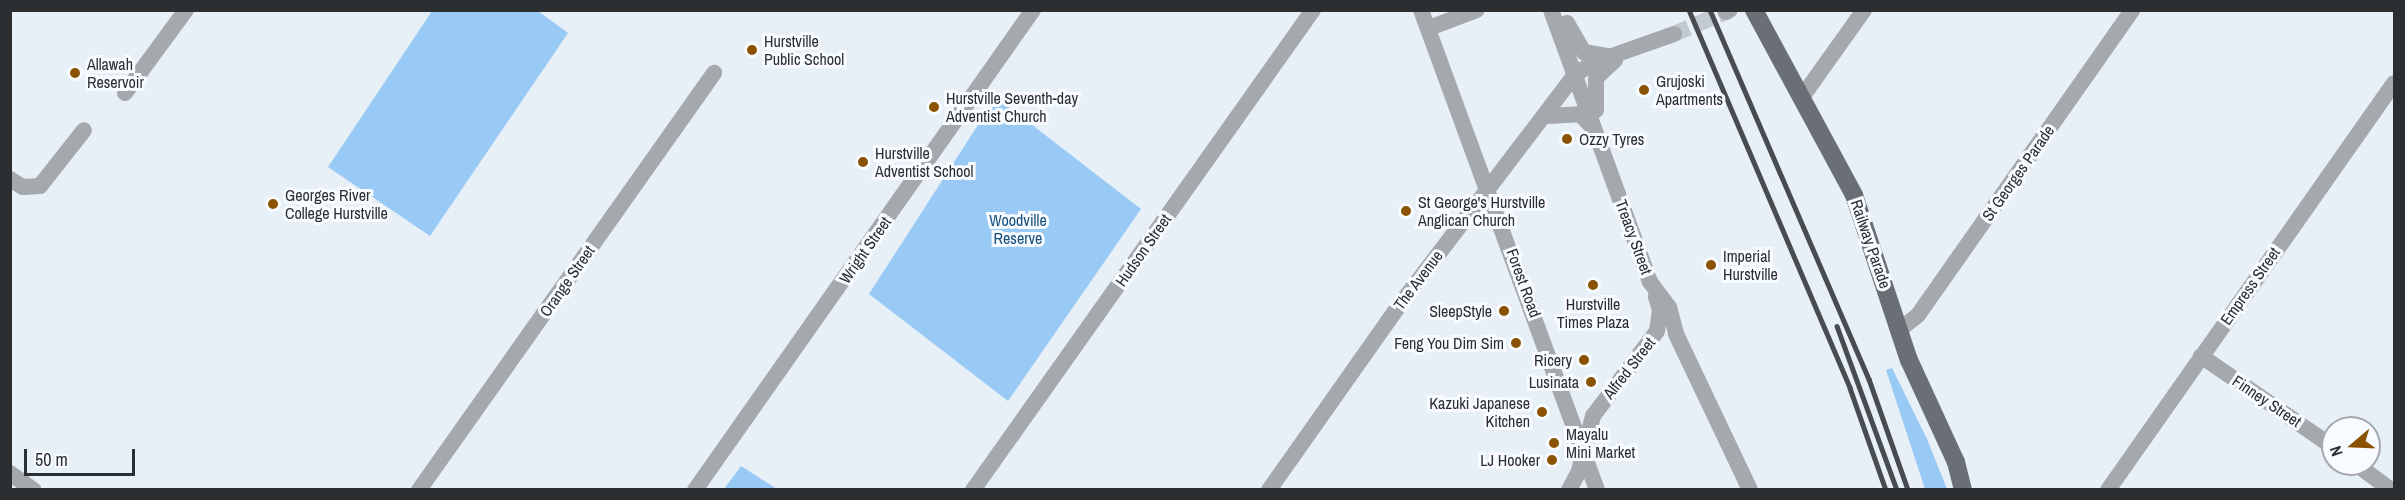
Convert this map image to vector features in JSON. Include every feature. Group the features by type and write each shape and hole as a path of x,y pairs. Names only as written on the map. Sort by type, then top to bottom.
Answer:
{"main road":[{"name":"Railway Parade","path":"1754,10 1854,195 1920,387 1956,462 1963,489"}],"street":[{"path":"125,93 186,10"},
{"name":"Wright Street","path":"695,489 1033,10"},
{"name":"Hudson Street","path":"973,489 1313,10"},
{"name":"Forest Road","path":"1421,10 1488,187 1597,489"},
{"path":"1443,10 1472,12"},
{"path":"1552,10 1567,23 1575,40 1590,56 1620,56"},
{"name":"Treacy Street","path":"1552,10 1650,282 1669,307 1676,334 1750,489"},
{"path":"1802,98 1864,10"},
{"name":"St Georges Parade","path":"1899,330 1918,315 2132,10"},
{"path":"1429,28 1472,12"},
{"name":"The Avenue","path":"1269,489 1398,307 1488,187 1547,116 1575,75 1592,63 1620,56 1674,34"},
{"path":"1598,136 1594,86 1599,72 1620,56"},
{"name":"Orange Street","path":"419,489 714,73"},
{"name":"Empress Street","path":"2108,489 2394,84"},
{"path":"1547,116 1580,114 1587,118 1598,136"},
{"path":"10,180 23,187 40,186 84,130"},
{"name":"Alfred Street","path":"1569,489 1579,471 1596,410 1657,331 1660,310 1650,282"},
{"name":"Finney Street","path":"2201,356 2321,439"},
{"path":"10,473 33,489"},
{"path":"2373,476 2391,489"}],"green space":[{"path":"432,11 538,11 568,33 430,236 328,167"},
{"name":"Woodville Reserve","path":"996,97 1141,209 1008,401 869,294"},
{"path":"1892,368 1927,439 1947,489 1925,489 1886,370"},
{"path":"741,466 777,489 724,489"}],"tunnel":[{"path":"1674,34 1726,12"}],"railway":[{"path":"1689,10 1850,388 1886,490"},
{"path":"1710,10 1869,379 1908,490"},
{"path":"1837,326 1897,490"}],"place":[{"name":"Hurstville Public School","path":"752,50"},
{"name":"Allawah Reservoir","path":"75,73"},
{"name":"Grujoski Apartments","path":"1644,90"},
{"name":"Hurstville Seventh-day Adventist Church","path":"934,107"},
{"name":"Ozzy Tyres","path":"1567,139"},
{"name":"Hurstville Adventist School","path":"863,162"},
{"name":"Georges River College Hurstville","path":"273,204"},
{"name":"St George's Hurstville Anglican Church","path":"1406,211"},
{"name":"Imperial Hurstville","path":"1711,265"},
{"name":"Hurstville Times Plaza","path":"1593,285"},
{"name":"SleepStyle","path":"1504,311"},
{"name":"Feng You Dim Sim","path":"1516,343"},
{"name":"Ricery","path":"1584,360"},
{"name":"Lusinata","path":"1591,382"},
{"name":"Kazuki Japanese Kitchen","path":"1542,412"},
{"name":"Mayalu Mini Market","path":"1554,443"},
{"name":"LJ Hooker","path":"1552,460"}]}
